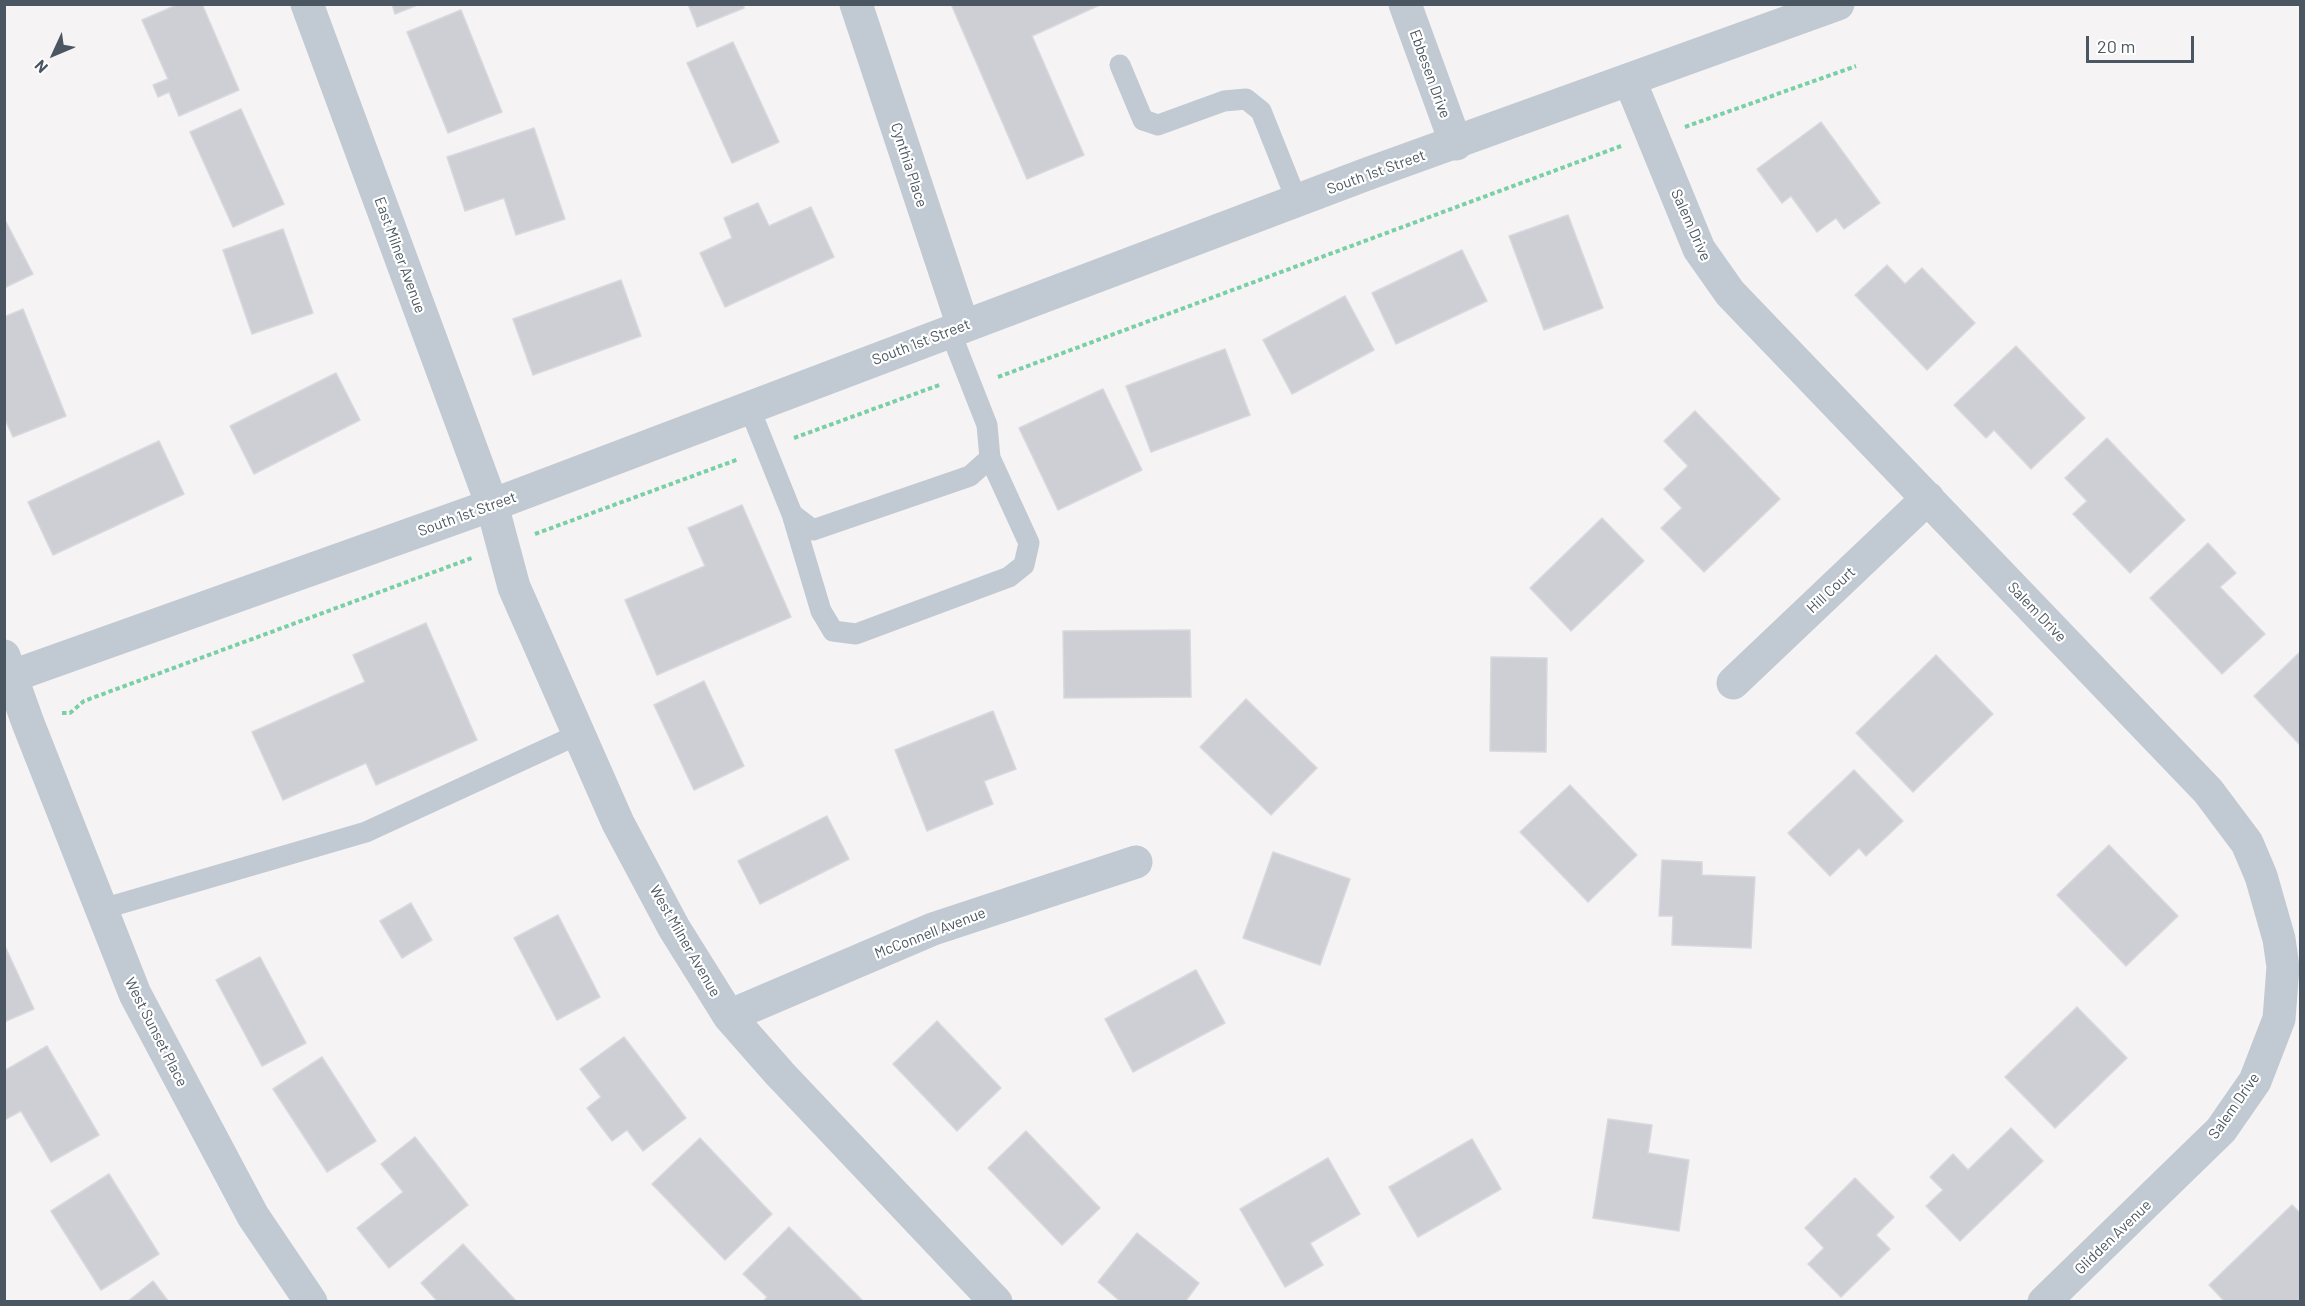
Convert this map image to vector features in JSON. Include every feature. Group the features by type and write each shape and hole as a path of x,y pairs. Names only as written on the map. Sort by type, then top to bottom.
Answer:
{"street":[{"name":"East Milner Avenue","path":"307,4 492,505"},
{"name":"Cynthia Place","path":"856,4 956,329"},
{"name":"Ebbesen Drive","path":"1405,4 1456,144"},
{"name":"South 1st Street","path":"7,670 492,505 1297,201 1838,4"},
{"name":"Salem Drive","path":"1630,81 1700,249 1713,272 2208,791 2247,843 2261,876 2279,939 2283,967 2279,1019 2255,1081 2221,1130 2181,1172"},
{"name":"Hill Court","path":"1733,683 1928,498"},
{"name":"West Milner Avenue","path":"492,505 514,587 635,855 674,928 729,1016 780,1074 996,1302"},
{"name":"West Sunset Place","path":"7,670 135,994 253,1216 311,1302"},
{"name":"McConnell Avenue","path":"729,1016 933,929 1136,862"},
{"name":"Glidden Avenue","path":"2044,1302 2181,1172"}],"lane":[{"path":"1120,65 1143,120 1158,125 1224,101 1246,99 1261,111 1297,201"},
{"path":"749,407 792,514 821,611 833,631 856,634 1009,577 1024,565 1029,543 990,458 987,424 969,375 956,329"},
{"path":"792,514 813,530 970,476 990,458"},
{"path":"102,909 366,832 579,734"}],"path":[{"path":"28,723 52,714 70,712 84,701 969,375 990,380 1652,135 1695,124 1856,66"}],"building":[{"path":"179,4 202,4 239,90 179,116 169,92 158,97 153,85 168,79 142,20"},
{"path":"392,4 420,4 395,14"},
{"path":"688,4 743,4 744,8 697,27"},
{"path":"951,4 1102,4 1032,36 1084,155 1027,179"},
{"path":"461,10 502,112 448,133 407,32"},
{"path":"733,42 779,142 732,163 687,63"},
{"path":"241,109 284,204 233,227 190,132"},
{"path":"1821,122 1880,203 1844,229 1836,218 1817,232 1791,196 1782,203 1757,169"},
{"path":"534,128 565,219 516,235 504,198 465,211 447,157"},
{"path":"758,203 769,226 811,207 834,257 725,307 700,253 732,238 724,218"},
{"path":"1568,215 1603,308 1544,330 1509,236"},
{"path":"4,218 33,274 4,288"},
{"path":"283,229 313,313 252,334 223,250"},
{"path":"1462,250 1487,301 1396,344 1372,293"},
{"path":"1887,265 1905,284 1922,268 1975,323 1927,370 1855,295"},
{"path":"621,280 641,336 533,375 513,319"},
{"path":"1345,296 1374,350 1292,394 1263,340"},
{"path":"23,309 66,416 13,437 4,417 4,317"},
{"path":"2016,346 2085,418 2031,469 1994,430 1986,438 1954,405"},
{"path":"1225,349 1250,415 1151,452 1126,386"},
{"path":"336,373 360,420 254,474 230,426"},
{"path":"1103,389 1142,470 1058,510 1019,428"},
{"path":"1695,411 1780,499 1704,572 1661,528 1682,508 1664,489 1688,466 1664,441"},
{"path":"2107,438 2185,520 2130,573 2073,514 2087,501 2065,478"},
{"path":"159,441 184,494 53,555 28,502"},
{"path":"742,505 791,617 657,675 625,600 705,566 688,528"},
{"path":"1602,518 1644,561 1571,631 1530,588"},
{"path":"2208,543 2236,573 2220,587 2265,634 2222,674 2150,598"},
{"path":"426,623 477,740 376,785 366,763 283,800 252,732 365,682 353,655"},
{"path":"1190,630 1191,697 1064,698 1063,631"},
{"path":"2299,653 2300,655 2300,745 2254,696"},
{"path":"1936,655 1993,714 1913,792 1856,733"},
{"path":"1491,657 1547,658 1546,752 1490,751"},
{"path":"704,681 744,766 694,790 654,705"},
{"path":"1246,699 1317,768 1271,815 1200,747"},
{"path":"993,711 1016,769 984,781 993,804 927,831 895,750"},
{"path":"1854,770 1903,821 1866,856 1859,848 1830,876 1788,833"},
{"path":"1570,785 1637,855 1588,902 1520,832"},
{"path":"827,816 849,859 760,904 738,861"},
{"path":"2109,845 2178,916 2126,966 2057,895"},
{"path":"1273,852 1350,879 1320,965 1243,938"},
{"path":"1662,860 1702,862 1702,875 1755,877 1751,948 1672,945 1673,916 1659,916"},
{"path":"411,903 432,940 402,958 380,921"},
{"path":"558,915 600,997 557,1020 514,938"},
{"path":"4,944 34,1009 4,1022"},
{"path":"260,957 306,1043 262,1066 216,980"},
{"path":"1196,970 1225,1023 1133,1072 1105,1019"},
{"path":"2077,1007 2127,1058 2055,1128 2005,1077"},
{"path":"937,1021 1001,1088 957,1131 893,1064"},
{"path":"624,1037 686,1118 643,1151 627,1130 612,1141 587,1108 601,1097 580,1069"},
{"path":"47,1046 99,1135 51,1162 21,1111 4,1120 4,1071"},
{"path":"322,1057 376,1141 327,1172 273,1089"},
{"path":"1608,1119 1652,1125 1648,1153 1689,1160 1679,1231 1593,1218"},
{"path":"2011,1128 2043,1161 1960,1241 1926,1206 1943,1190 1930,1177 1953,1154 1968,1170"},
{"path":"1026,1131 1100,1208 1062,1245 988,1168"},
{"path":"415,1137 468,1205 389,1268 357,1228 403,1192 381,1164"},
{"path":"700,1138 772,1214 725,1260 652,1184"},
{"path":"1472,1139 1501,1189 1418,1237 1389,1187"},
{"path":"1328,1158 1360,1214 1310,1243 1323,1265 1285,1287 1240,1209"},
{"path":"109,1174 159,1254 101,1290 51,1211"},
{"path":"1855,1178 1894,1217 1876,1235 1890,1249 1841,1297 1808,1264 1824,1248 1805,1228"},
{"path":"2292,1205 2300,1213 2300,1298 2297,1302 2225,1302 2209,1285"},
{"path":"789,1227 864,1302 763,1302 767,1297 743,1274"},
{"path":"1137,1233 1199,1283 1185,1302 1121,1302 1098,1282"},
{"path":"463,1244 517,1302 438,1302 421,1283"},
{"path":"153,1281 169,1302 127,1302"}]}
